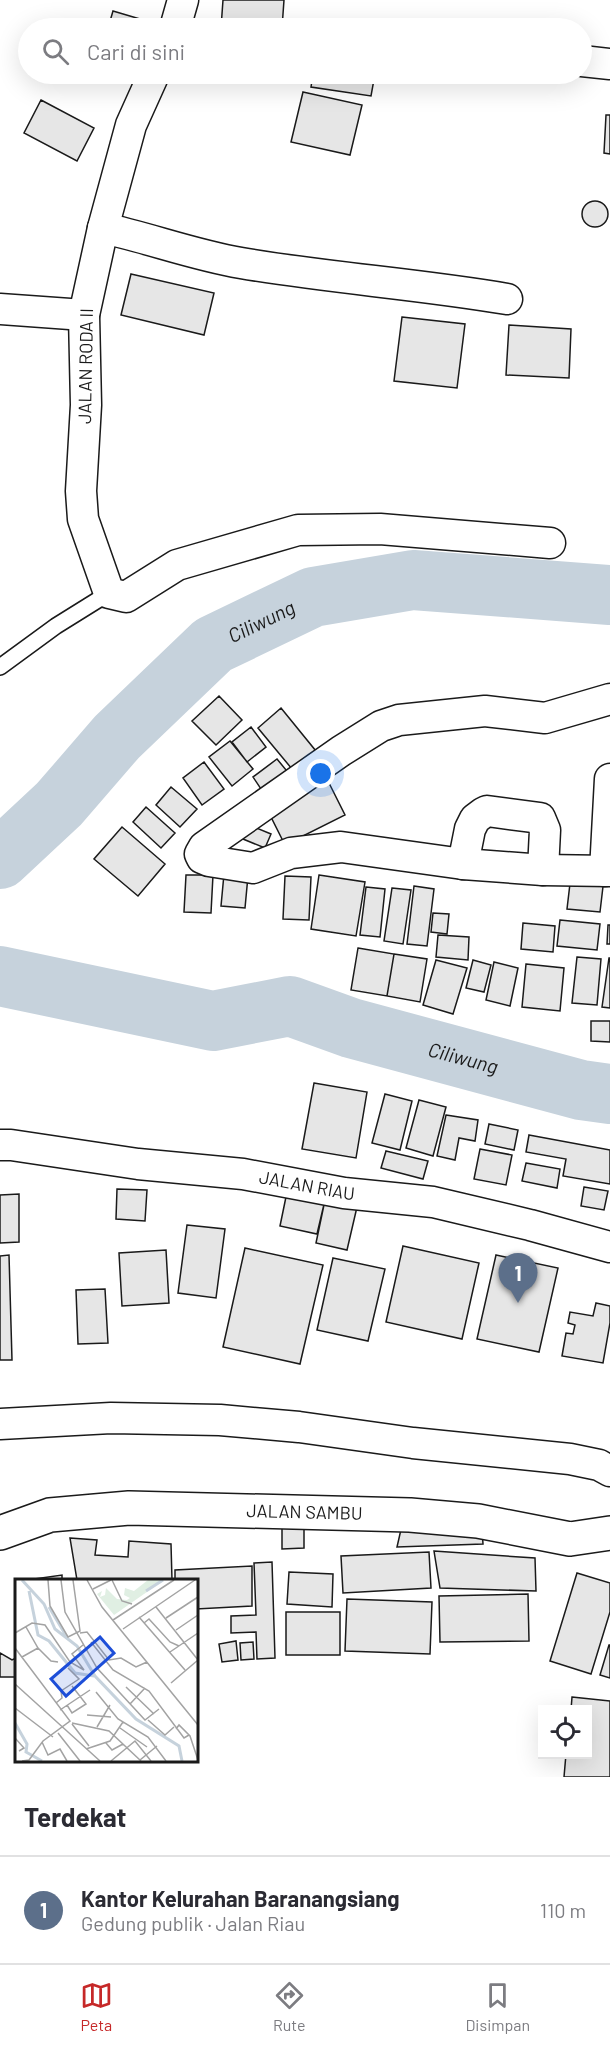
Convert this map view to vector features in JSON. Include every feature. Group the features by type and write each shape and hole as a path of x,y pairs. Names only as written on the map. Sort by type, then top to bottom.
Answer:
{"street":[{"path":"178,18 183,0"},
{"path":"592,62 610,64"},
{"name":"JALAN RODA II","path":"109,593 83,519 81,491 86,405 84,315 103,228 131,125 149,84"},
{"path":"103,228 238,262 336,277 450,289 507,299"},
{"path":"0,309 84,315"},
{"path":"109,593 126,597 177,565 297,530 380,528 549,543"},
{"path":"610,699 545,718 485,711 415,717 381,726 223,833 204,847 200,854 202,858 209,861 253,868 291,852 341,847 463,864 543,870 607,871 610,779"},
{"path":"463,864 470,829 475,819 487,811 540,818 545,830 543,870"},
{"name":"JALAN RIAU","path":"0,1146 11,1145 138,1164 243,1174 344,1193 433,1202 610,1247"},
{"path":"0,1424 111,1418 220,1420 570,1459 598,1465 610,1471"},
{"name":"JALAN SAMBU","path":"0,1533 50,1515 129,1508 410,1515 478,1521 570,1539 610,1533"}],"lane":[{"path":"0,667 56,626 109,593"}],"building":[{"path":"223,0 284,0 283,18 222,18"},
{"path":"113,11 137,18 111,18"},
{"path":"311,84 373,84 371,96 311,87"},
{"path":"303,92 362,105 350,155 291,142"},
{"path":"41,100 94,128 77,161 24,133"},
{"path":"606,115 610,115 610,154 604,153"},
{"path":"595,201 604,205 608,214 604,223 595,227 586,223 582,214 586,205"},
{"path":"131,274 214,293 204,335 121,315"},
{"path":"402,317 465,324 457,388 394,381"},
{"path":"509,325 571,329 569,378 506,375"},
{"path":"219,696 242,720 216,745 192,721"},
{"path":"281,708 320,756 297,775 258,728"},
{"path":"251,727 266,747 247,762 232,742"},
{"path":"230,741 253,769 232,786 209,757"},
{"path":"277,759 291,776 265,795 253,777"},
{"path":"204,762 224,789 202,805 183,778"},
{"path":"327,779 345,815 285,845 267,809"},
{"path":"171,787 197,809 180,827 156,805"},
{"path":"146,807 175,833 161,848 133,822"},
{"path":"249,825 271,834 265,848 243,839"},
{"path":"122,827 165,864 138,896 94,859"},
{"path":"224,874 248,876 245,908 221,906"},
{"path":"186,875 213,875 211,913 184,912"},
{"path":"319,875 365,882 356,936 311,929"},
{"path":"571,875 604,878 600,912 567,909"},
{"path":"285,876 311,877 309,920 283,919"},
{"path":"414,886 434,889 427,946 407,944"},
{"path":"366,887 385,889 380,937 360,935"},
{"path":"392,888 411,890 403,944 384,941"},
{"path":"433,913 449,914 447,934 431,932"},
{"path":"560,920 600,924 597,950 557,946"},
{"path":"523,923 555,926 553,952 521,949"},
{"path":"608,925 610,925 610,944 607,944"},
{"path":"438,935 469,937 468,960 436,957"},
{"path":"358,948 394,954 387,996 351,990"},
{"path":"394,954 427,959 420,1002 387,996"},
{"path":"577,957 601,959 597,1005 572,1003"},
{"path":"610,958 610,1008 602,1007"},
{"path":"436,960 467,968 453,1014 423,1005"},
{"path":"473,960 491,965 484,992 466,988"},
{"path":"494,962 518,968 510,1006 486,1000"},
{"path":"526,964 564,968 560,1011 522,1007"},
{"path":"591,1021 610,1021 610,1042 591,1041"},
{"path":"314,1083 367,1092 356,1158 302,1149"},
{"path":"385,1094 412,1101 400,1150 372,1143"},
{"path":"419,1100 446,1107 433,1156 406,1148"},
{"path":"446,1115 478,1120 475,1141 459,1138 455,1160 437,1156"},
{"path":"489,1124 518,1130 514,1150 485,1144"},
{"path":"529,1135 610,1150 610,1184 563,1176 566,1159 526,1152"},
{"path":"480,1149 512,1155 506,1185 474,1179"},
{"path":"386,1151 428,1161 423,1179 381,1168"},
{"path":"526,1163 560,1169 557,1188 522,1181"},
{"path":"584,1187 608,1191 604,1210 581,1206"},
{"path":"117,1189 147,1190 145,1221 116,1219"},
{"path":"287,1192 325,1200 317,1234 280,1226"},
{"path":"19,1194 19,1242 0,1243 0,1195"},
{"path":"325,1200 357,1207 347,1250 316,1243"},
{"path":"187,1225 225,1229 216,1298 178,1293"},
{"path":"403,1246 479,1263 462,1339 386,1322"},
{"path":"245,1248 323,1265 300,1364 223,1347"},
{"path":"166,1250 169,1303 122,1306 119,1253"},
{"path":"9,1255 12,1360 0,1360 0,1256"},
{"path":"496,1255 558,1268 539,1352 477,1339"},
{"path":"333,1258 385,1269 368,1341 317,1330"},
{"path":"105,1289 108,1343 78,1344 76,1290"},
{"path":"596,1303 610,1306 610,1323 603,1363 562,1356 566,1333 573,1334 575,1325 568,1323 570,1312 593,1316"},
{"path":"402,1525 482,1529 483,1544 397,1547"},
{"path":"304,1527 304,1548 282,1549 282,1528"},
{"path":"70,1538 97,1540 95,1555 128,1557 129,1541 171,1544 172,1579 77,1579"},
{"path":"434,1551 535,1558 536,1591 440,1588"},
{"path":"429,1552 431,1588 343,1593 341,1556"},
{"path":"272,1562 275,1658 257,1659 256,1632 231,1633 231,1616 256,1615 254,1563"},
{"path":"252,1566 252,1606 198,1609 198,1579 175,1579 175,1570"},
{"path":"289,1572 333,1574 332,1607 287,1604"},
{"path":"577,1573 610,1583 610,1612 591,1674 550,1661"},
{"path":"62,1575 62,1579 34,1579"},
{"path":"528,1594 529,1641 440,1642 439,1596"},
{"path":"347,1599 432,1602 430,1654 345,1651"},
{"path":"286,1612 340,1612 340,1655 286,1655"},
{"path":"236,1641 238,1660 222,1662 219,1644"},
{"path":"253,1642 254,1659 241,1660 240,1643"},
{"path":"610,1645 610,1678 600,1675"},
{"path":"0,1653 12,1660 15,1658 15,1677 0,1677"},
{"path":"572,1697 610,1701 610,1777 564,1777 566,1759 592,1759 592,1705 571,1705"}],"waterway":[{"name":"Ciliwung","path":"0,859 59,804 117,737 213,645 313,597 413,580 610,595"},
{"name":"Ciliwung","path":"0,976 213,1021 290,1006 351,1028 581,1090 610,1094"}],"place":[{"name":"Kantor Kelurahan Baranangsiang","path":"518,1303"}]}
